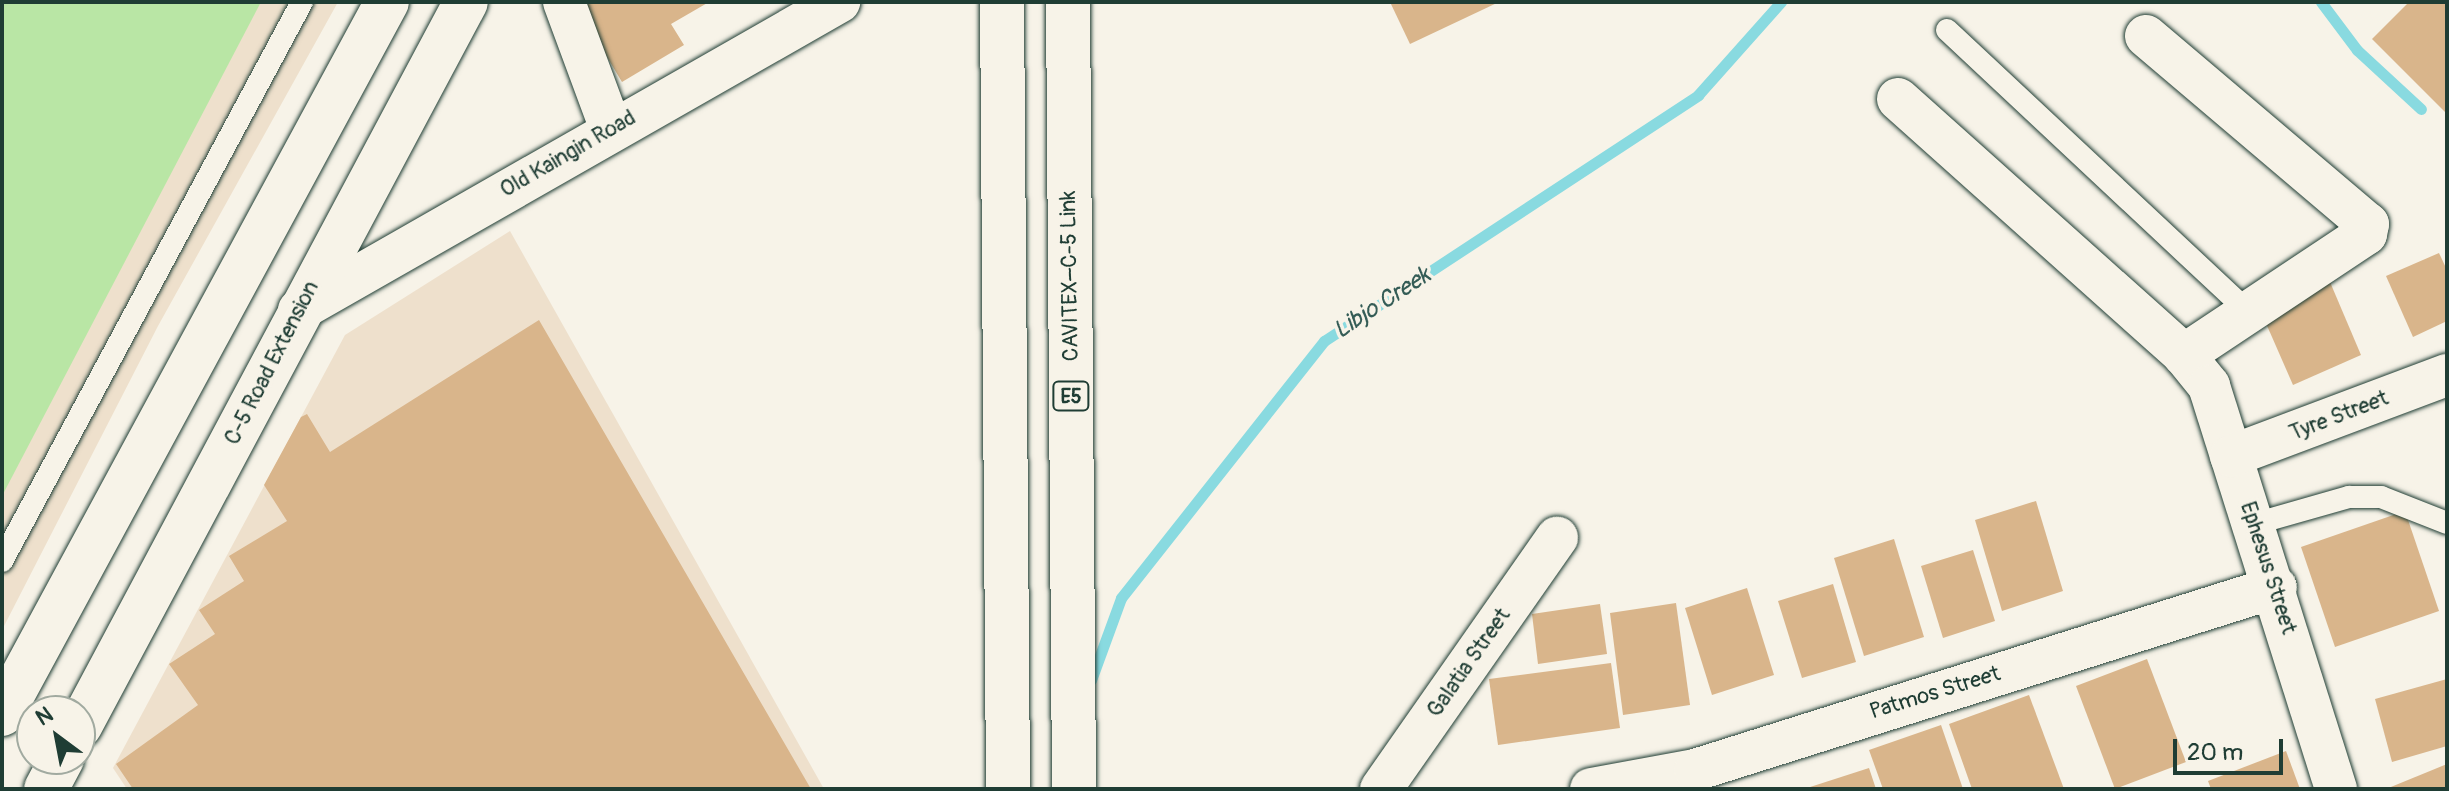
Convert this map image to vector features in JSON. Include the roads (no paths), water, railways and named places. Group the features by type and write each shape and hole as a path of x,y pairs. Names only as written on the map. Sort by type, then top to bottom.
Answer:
{"main road":[{"path":"2,714 387,2"},
{"name":"C-5 Road Extension","path":"96,696 466,2"},
{"path":"1002,2 1008,789"},
{"name":"CAVITEX–C-5 Link","path":"1068,2 1074,789"}],"street":[{"path":"564,2 611,129"},
{"name":"Old Kaingin Road","path":"299,310 611,129 839,2"},
{"path":"2146,36 2368,224 2366,234 2184,355"},
{"name":"Ephesus Street","path":"1898,99 2184,355 2209,386 2276,587 2336,789"},
{"name":"Tyre Street","path":"2231,456 2447,375"},
{"name":"Galatia Street","path":"1381,789 1557,538"},
{"name":"Patmos Street","path":"1591,789 1695,770 2276,587"}],"lane":[{"path":"2,561 302,2"},
{"path":"1947,30 2247,311"},
{"path":"2254,524 2349,497 2381,497 2447,523"}],"waterway":[{"name":"Libjo Creek","path":"1091,680 1121,598 1324,341 1698,95 1781,2"},
{"path":"2321,2 2357,50 2421,109"}]}
